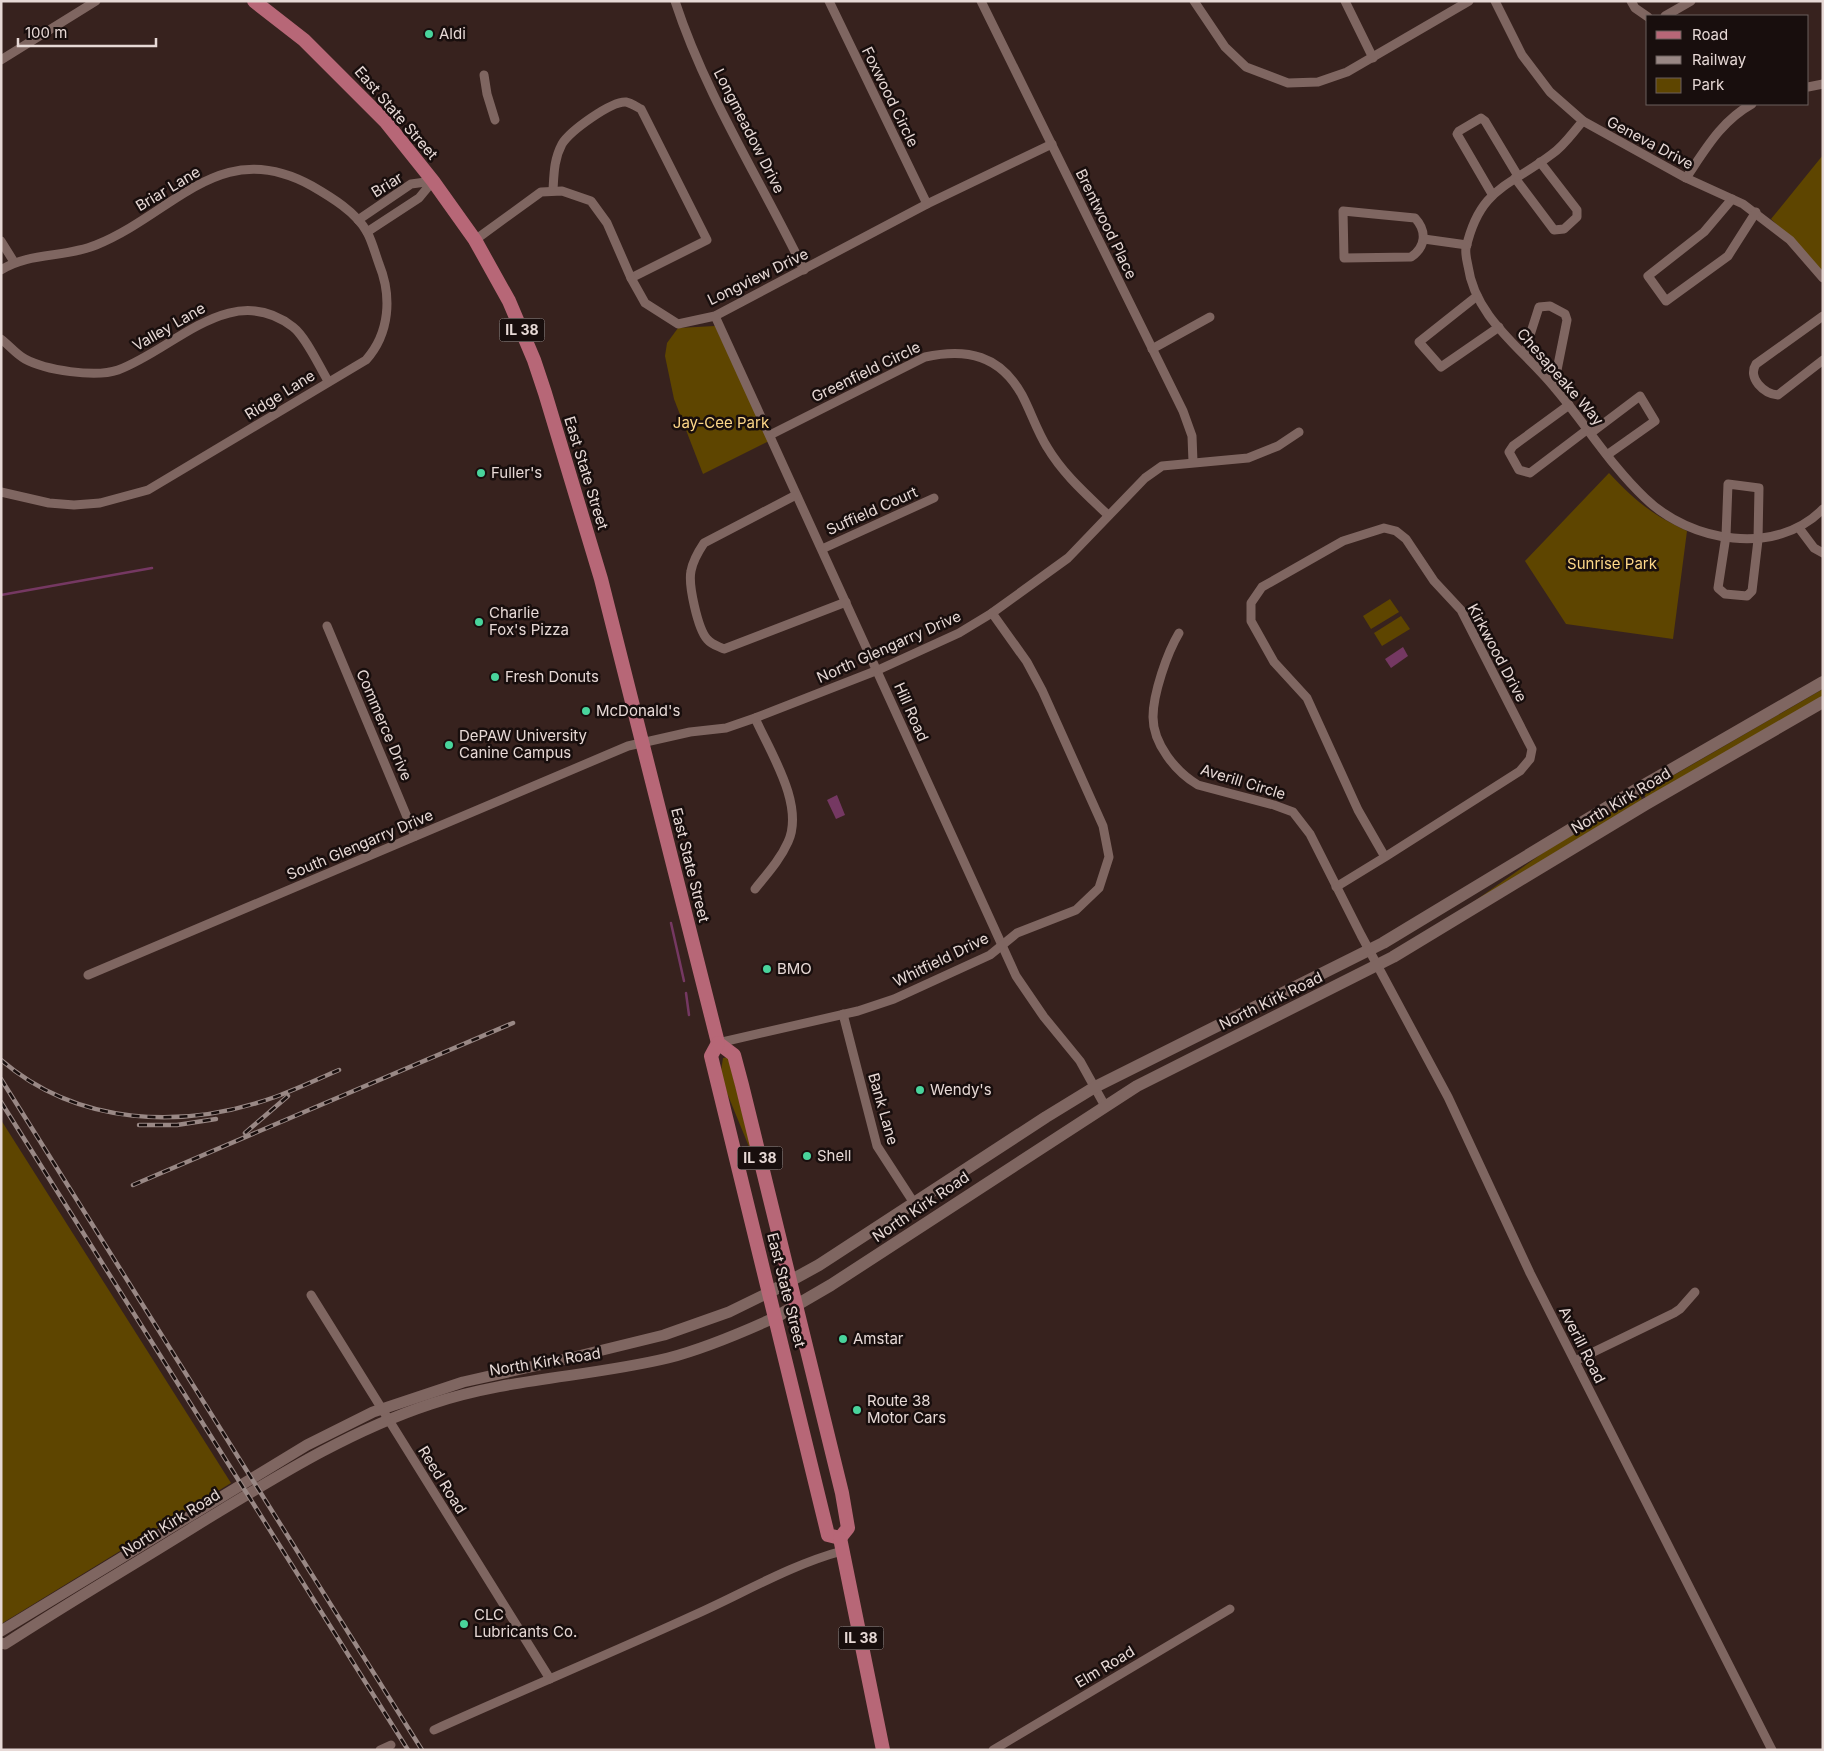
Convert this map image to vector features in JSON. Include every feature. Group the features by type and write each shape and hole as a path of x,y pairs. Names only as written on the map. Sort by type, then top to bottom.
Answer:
{"main road":[{"name":"East State Street","path":"259,3 304,40 347,81 385,121 433,181 475,240 509,301 534,360 601,579 718,1043 734,1055 791,1280 848,1528 841,1544 883,1750"},
{"name":"North Kirk Road","path":"770,1292 818,1265 1095,1087 1370,951 1638,788 1823,682"},
{"name":"North Kirk Road","path":"776,1317 1105,1106 1167,1070 1378,966 1449,925 1654,799 1823,702"},
{"name":"East State Street","path":"718,1043 711,1056 828,1535 841,1544"}],"street":[{"path":"1,60 96,1"},
{"name":"Longmeadow Drive","path":"675,1 698,60 719,105 804,270"},
{"name":"Foxwood Circle","path":"829,1 927,204"},
{"name":"Brentwood Place","path":"981,1 1183,410 1192,436 1193,462"},
{"path":"1194,1 1224,47 1246,67 1288,83 1318,82 1347,72 1469,1"},
{"path":"1346,1 1372,58"},
{"name":"Geneva Drive","path":"1495,1 1522,55 1550,92 1583,121 1686,178 1756,212 1790,240 1823,278"},
{"path":"1631,1 1635,8 1646,16"},
{"path":"1667,15 1691,1"},
{"path":"484,75 487,94 495,120"},
{"path":"1809,87 1823,84"},
{"path":"475,240 537,194 553,190 555,162 563,142 580,125 613,105 626,102 641,109 707,240 631,278"},
{"path":"1686,178 1715,134 1738,111 1750,105"},
{"path":"1492,194 1457,134 1459,131 1481,118 1485,121 1516,177 1554,230 1564,229 1577,217 1577,210 1540,162"},
{"name":"Chesapeake Way","path":"1583,121 1553,154 1492,194 1474,221 1466,250 1470,282 1481,306 1554,386 1621,474 1646,500 1678,521 1726,536 1758,540 1778,536 1799,528 1822,511"},
{"name":"Longview Drive","path":"553,190 569,193 593,203 607,223 631,278 645,303 672,322 678,324 715,316 927,204 1052,144"},
{"name":"Briar Lane","path":"1,270 14,262 95,246 143,220 208,180 237,169 268,169 294,177 324,193 358,220 367,232"},
{"path":"367,232 419,198 433,181"},
{"name":"Briar","path":"358,220 411,184 433,181"},
{"path":"1732,199 1704,232 1648,276 1666,301 1728,256 1756,212"},
{"path":"1343,211 1415,218 1421,224 1424,239 1419,251 1411,257 1344,258 1343,211"},
{"name":"Ridge Lane","path":"1,492 49,503 74,505 100,503 148,490 366,360 386,324 386,284 367,232"},
{"path":"1424,239 1467,245"},
{"path":"1,240 14,262"},
{"path":"1476,296 1420,342 1441,368 1499,327"},
{"path":"1524,354 1539,307 1550,306 1565,314 1566,320 1554,386"},
{"name":"Valley Lane","path":"1,339 25,358 70,373 116,371 157,352 213,316 240,309 267,312 294,327 328,381"},
{"name":"Hill Road","path":"715,316 1018,979 1044,1017 1071,1048 1105,1106"},
{"path":"1823,316 1756,364 1753,371 1755,379 1768,392 1778,395 1823,360"},
{"path":"1152,349 1210,317"},
{"name":"Greenfield Circle","path":"770,434 925,357 946,352 977,355 1003,368 1021,394 1046,446 1063,472 1108,515"},
{"path":"1568,404 1513,446 1509,452 1519,470 1530,473 1640,396 1655,421 1607,455"},
{"name":"North Glengarry Drive","path":"642,741 690,732 726,728 878,670 959,633 992,613 1068,558 1145,478 1162,466 1248,458 1278,446 1299,432"},
{"path":"1728,484 1759,488 1758,540 1752,591 1746,596 1725,594 1718,588 1726,536 1728,484"},
{"path":"796,495 704,543 695,557 690,573 691,588 702,630 707,639 714,645 724,648 846,602"},
{"name":"Suffield Court","path":"822,549 934,498"},
{"name":"Kirkwood Drive","path":"1336,887 1385,857 1520,771 1530,759 1532,749 1461,610 1434,581 1406,539 1396,531 1384,528 1343,541 1271,581 1255,594 1250,612 1251,621 1270,657 1307,698 1358,810 1385,857"},
{"path":"1799,528 1814,548 1823,553"},
{"name":"Whitfield Drive","path":"718,1043 843,1014 901,996 990,955 1017,934 1076,910 1099,888 1109,857 1103,826 1042,690 1027,662 992,613"},
{"name":"Commerce Drive","path":"327,626 415,836"},
{"name":"Averill Circle","path":"1179,633 1168,652 1153,717 1156,730 1172,762 1179,771 1198,785 1274,805 1293,812 1310,834 1370,951"},
{"path":"755,718 788,790 793,815 789,840 779,861 755,890"},
{"name":"South Glengarry Drive","path":"88,974 642,741"},
{"name":"Averill Road","path":"1370,951 1452,1104 1530,1273 1772,1750"},
{"name":"Bank Lane","path":"843,1014 877,1146 914,1203"},
{"name":"North Kirk Road","path":"4,1630 325,1435 414,1396 463,1382 673,1332 730,1312 770,1292"},
{"path":"1575,1361 1674,1313 1695,1292"},
{"name":"Reed Road","path":"311,1295 550,1679"},
{"name":"North Kirk Road","path":"1,1643 5,1644 276,1477 340,1441 386,1420 433,1403 489,1387 667,1358 721,1341 776,1317"},
{"path":"434,1730 693,1616 821,1557 841,1544"},
{"name":"Elm Road","path":"993,1750 1230,1609"},
{"path":"380,1750 391,1745"}],"green space":[{"path":"1823,155 1823,275 1811,258 1771,219"},
{"name":"Jay-Cee Park","path":"715,326 769,441 703,474 674,399 665,356 667,343 678,328"},
{"name":"Sunrise Park","path":"1609,473 1645,507 1687,531 1673,639 1566,624 1525,561"},
{"path":"1390,599 1399,612 1371,629 1363,616"},
{"path":"1401,616 1410,629 1382,646 1374,633"},
{"path":"1823,689 1823,696 1646,798 1643,793"},
{"path":"1640,795 1642,800 1469,905 1550,848"},
{"path":"728,1057 754,1159 725,1088 721,1071 723,1058"},
{"path":"1,1120 231,1483 1,1624"}],"shaded area":[{"path":"1403,647 1408,656 1391,668 1385,659"},
{"path":"837,795 845,815 836,819 827,800"}],"waterway":[{"path":"1,595 152,568"},
{"path":"671,923 684,981"},
{"path":"686,993 689,1015"}],"railway":[{"path":"133,1185 513,1023"},
{"path":"1,1060 31,1082 63,1098 97,1109 132,1116 168,1117 240,1108 283,1094 339,1070"},
{"path":"1,1079 422,1750"},
{"path":"245,1133 288,1096"},
{"path":"1,1102 408,1750"},
{"path":"139,1125 177,1125 216,1119"}],"place":[{"name":"Aldi","path":"429,34"},
{"name":"Fuller's","path":"481,473"},
{"name":"Charlie Fox's Pizza","path":"479,622"},
{"name":"Fresh Donuts","path":"495,677"},
{"name":"McDonald's","path":"586,711"},
{"name":"DePAW University Canine Campus","path":"449,745"},
{"name":"BMO","path":"767,969"},
{"name":"Wendy's","path":"920,1090"},
{"name":"Shell","path":"807,1156"},
{"name":"Amstar","path":"843,1339"},
{"name":"Route 38 Motor Cars","path":"857,1410"},
{"name":"CLC Lubricants Co.","path":"464,1624"}]}
